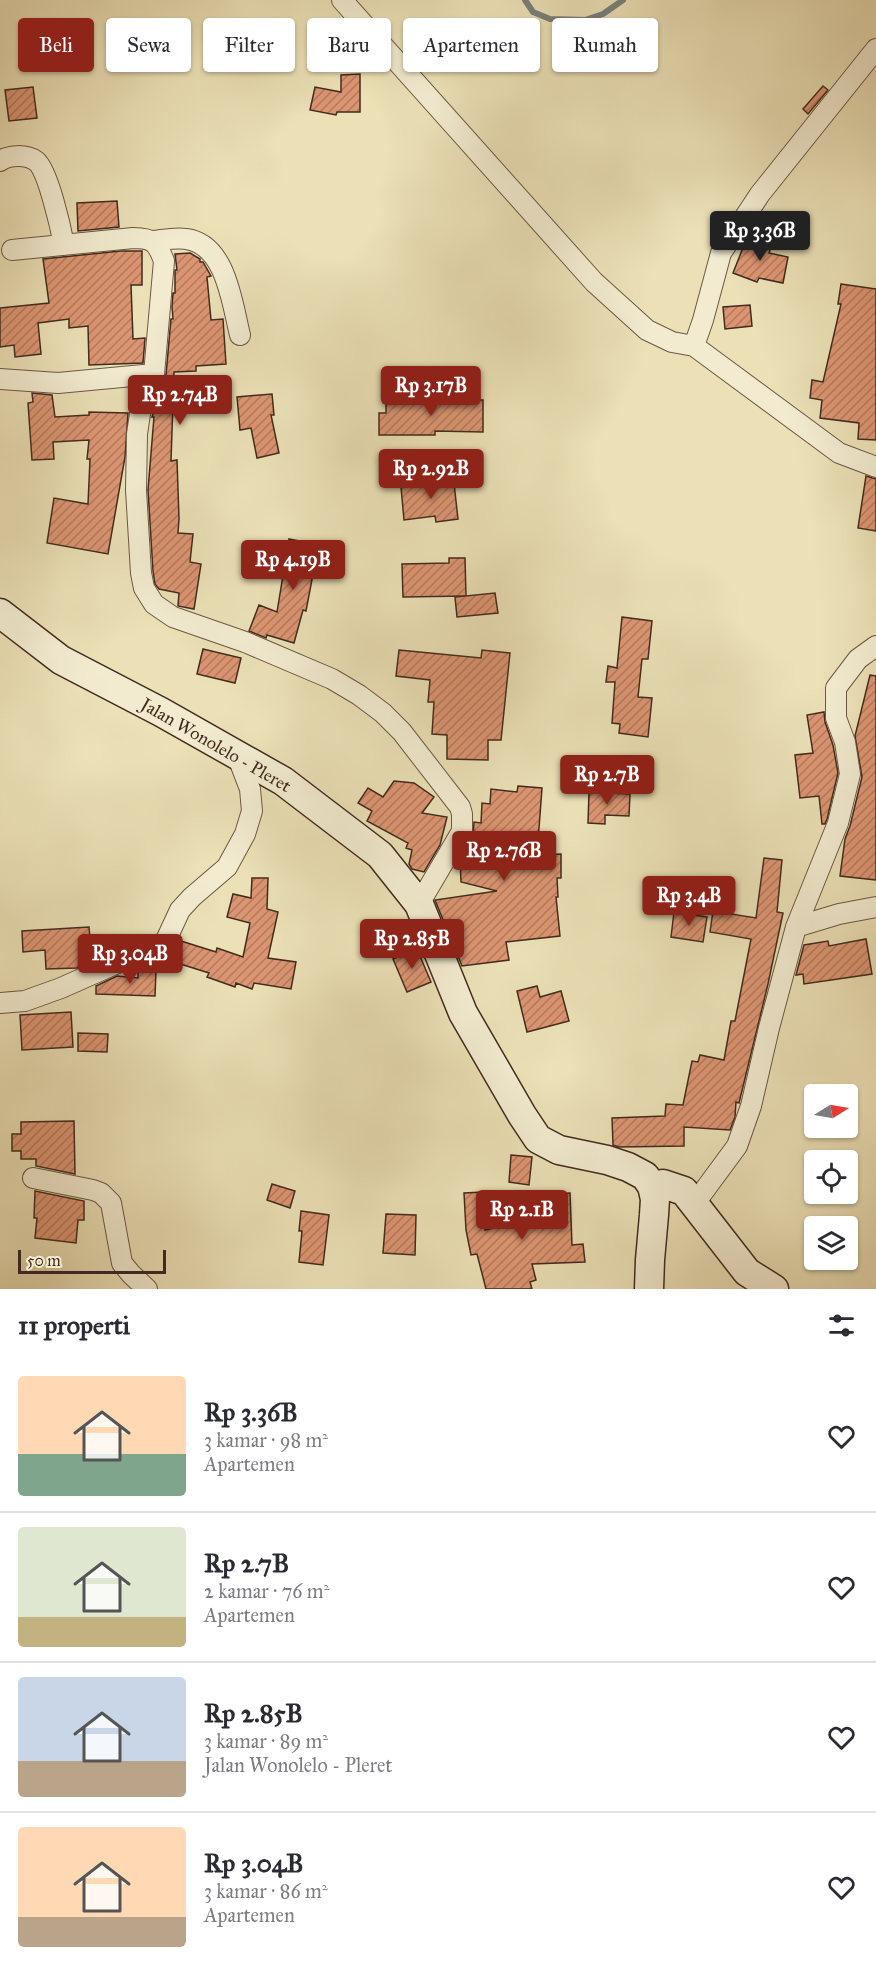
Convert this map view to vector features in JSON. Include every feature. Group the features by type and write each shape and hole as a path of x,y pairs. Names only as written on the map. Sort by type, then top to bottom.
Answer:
{"main road":[{"name":"Jalan Wonolelo - Pleret","path":"0,613 61,660 161,712 283,781 380,855 419,903 463,1013 538,1139 559,1150 628,1167 645,1176 652,1186"},
{"path":"649,1289 655,1199 652,1186 663,1184 684,1191 747,1272 774,1289"}],"street":[{"path":"342,0 594,282 647,330 672,342 693,346 839,453 876,466"},
{"path":"693,346 703,320 721,252 760,194 876,49"},
{"path":"0,161 10,156 35,160 41,168 57,213 64,244"},
{"path":"12,250 133,238 153,241 186,239 206,246 226,278 240,335"},
{"path":"153,241 159,248 164,261 154,374 141,407 137,434 135,490 144,588 154,604 174,617 245,642 332,679 359,694 383,712 402,732 460,807 462,814 462,831 419,903"},
{"path":"0,379 58,383 154,374"},
{"path":"695,1203 737,1146 751,1106 796,927 838,823 850,774 844,742 836,718 836,688 858,659 876,646"},
{"path":"0,1003 26,1001 122,961 155,959 164,951 167,938 180,910 227,867 245,834 252,811 250,789 237,755"},
{"path":"796,927 839,914 876,907"},
{"path":"33,1178 93,1190 106,1197 111,1203 122,1263 130,1275 147,1289"}],"building":[{"path":"360,74 360,112 337,112 336,115 310,110 315,87 341,92 341,75"},
{"path":"823,86 828,90 808,114 803,109"},
{"path":"33,87 37,118 9,121 5,90"},
{"path":"117,201 119,227 78,231 77,203"},
{"path":"748,235 772,245 769,253 788,257 783,283 759,278 757,282 733,273"},
{"path":"142,251 142,285 131,285 133,339 145,338 143,363 89,365 88,326 69,328 69,319 38,323 41,354 15,357 14,345 0,347 0,308 49,303 43,259"},
{"path":"190,253 203,262 211,276 207,277 211,320 223,319 226,364 196,366 196,371 174,372 171,461 177,460 178,533 193,534 190,562 201,564 194,609 178,606 179,593 159,589 155,584 148,490 154,417 152,417 166,375 171,319 173,319 173,293 175,293 175,270 177,270 175,254"},
{"path":"841,284 876,289 876,440 858,439 859,423 820,418 822,400 810,398 812,380 823,382 841,304 838,304"},
{"path":"750,305 752,326 725,329 723,307"},
{"path":"32,393 52,395 55,417 89,415 89,412 128,413 125,457 108,554 47,543 54,498 88,504 89,440 53,442 54,459 32,460 28,403 33,402"},
{"path":"272,394 274,415 271,415 279,453 257,458 251,428 240,430 237,397"},
{"path":"386,398 483,400 483,432 435,431 435,435 379,435 379,413 386,413"},
{"path":"453,474 458,519 436,522 435,516 404,520 401,487 432,484 431,477"},
{"path":"866,476 876,479 876,531 858,528"},
{"path":"289,539 332,547 328,572 314,569 306,611 303,610 294,643 267,635 266,638 249,631 259,605 277,612"},
{"path":"449,558 465,558 466,596 495,593 498,613 457,617 455,597 465,596 403,597 402,564 449,563"},
{"path":"622,617 652,621 648,659 642,659 638,697 652,698 648,737 619,733 620,724 612,723 615,682 606,682 608,666 617,668"},
{"path":"203,649 241,658 235,683 197,674"},
{"path":"399,650 481,658 482,650 510,653 501,740 488,740 488,760 447,759 447,735 432,734 434,702 428,702 430,680 396,676"},
{"path":"870,675 876,676 876,880 840,876 845,839 862,777 855,736"},
{"path":"824,712 838,773 827,819 825,824 822,824 819,796 800,798 795,755 813,753 807,715"},
{"path":"394,781 414,783 434,797 422,813 447,817 440,845 424,872 412,869 409,864 412,850 406,848 408,843 367,821 372,811 358,803 368,788 383,797"},
{"path":"518,786 542,788 537,855 561,854 561,878 557,878 558,897 556,897 560,936 506,942 509,960 462,966 435,900 497,891 461,882 460,859 473,837 474,822 481,823 482,803 490,804 491,789 517,792"},
{"path":"589,792 630,794 629,816 605,815 605,824 588,823"},
{"path":"764,858 782,860 777,912 783,913 739,1103 736,1102 735,1117 730,1130 684,1127 684,1146 619,1147 613,1145 612,1118 665,1116 666,1104 683,1105 692,1061 698,1062 700,1055 724,1060 731,1021 735,1021 751,939 710,932 713,911 756,918"},
{"path":"252,878 268,878 267,909 278,912 268,958 296,962 291,989 254,983 252,989 236,983 235,987 207,977 209,973 174,962 181,941 216,952 217,948 243,957 250,923 227,917 233,894 251,898"},
{"path":"674,912 707,917 703,942 671,937"},
{"path":"89,927 92,961 77,968 46,969 45,950 23,952 22,931"},
{"path":"866,939 872,974 804,984 803,974 796,975 804,945 828,941 829,946"},
{"path":"417,949 431,982 407,992 393,959"},
{"path":"156,971 155,996 96,994 96,986 117,976 138,978 138,972"},
{"path":"537,986 540,997 561,991 569,1021 527,1032 517,991"},
{"path":"71,1012 73,1047 22,1050 20,1015"},
{"path":"78,1033 108,1034 107,1052 78,1051"},
{"path":"74,1121 75,1174 36,1166 36,1159 21,1159 21,1151 12,1151 12,1134 21,1134 21,1122"},
{"path":"511,1155 532,1157 529,1185 509,1182"},
{"path":"272,1184 295,1191 290,1208 267,1200"},
{"path":"35,1191 84,1201 84,1220 78,1220 76,1243 35,1238 37,1218 34,1218"},
{"path":"483,1192 485,1230 532,1219 531,1195 570,1193 572,1245 583,1244 585,1262 532,1264 536,1280 530,1282 532,1289 486,1289 477,1254 471,1255 466,1230 464,1193"},
{"path":"301,1211 329,1215 323,1265 299,1262"},
{"path":"386,1214 416,1215 415,1255 383,1253"}],"waterway":[{"path":"525,0 533,12 550,19 585,20 603,14 623,0"}]}
